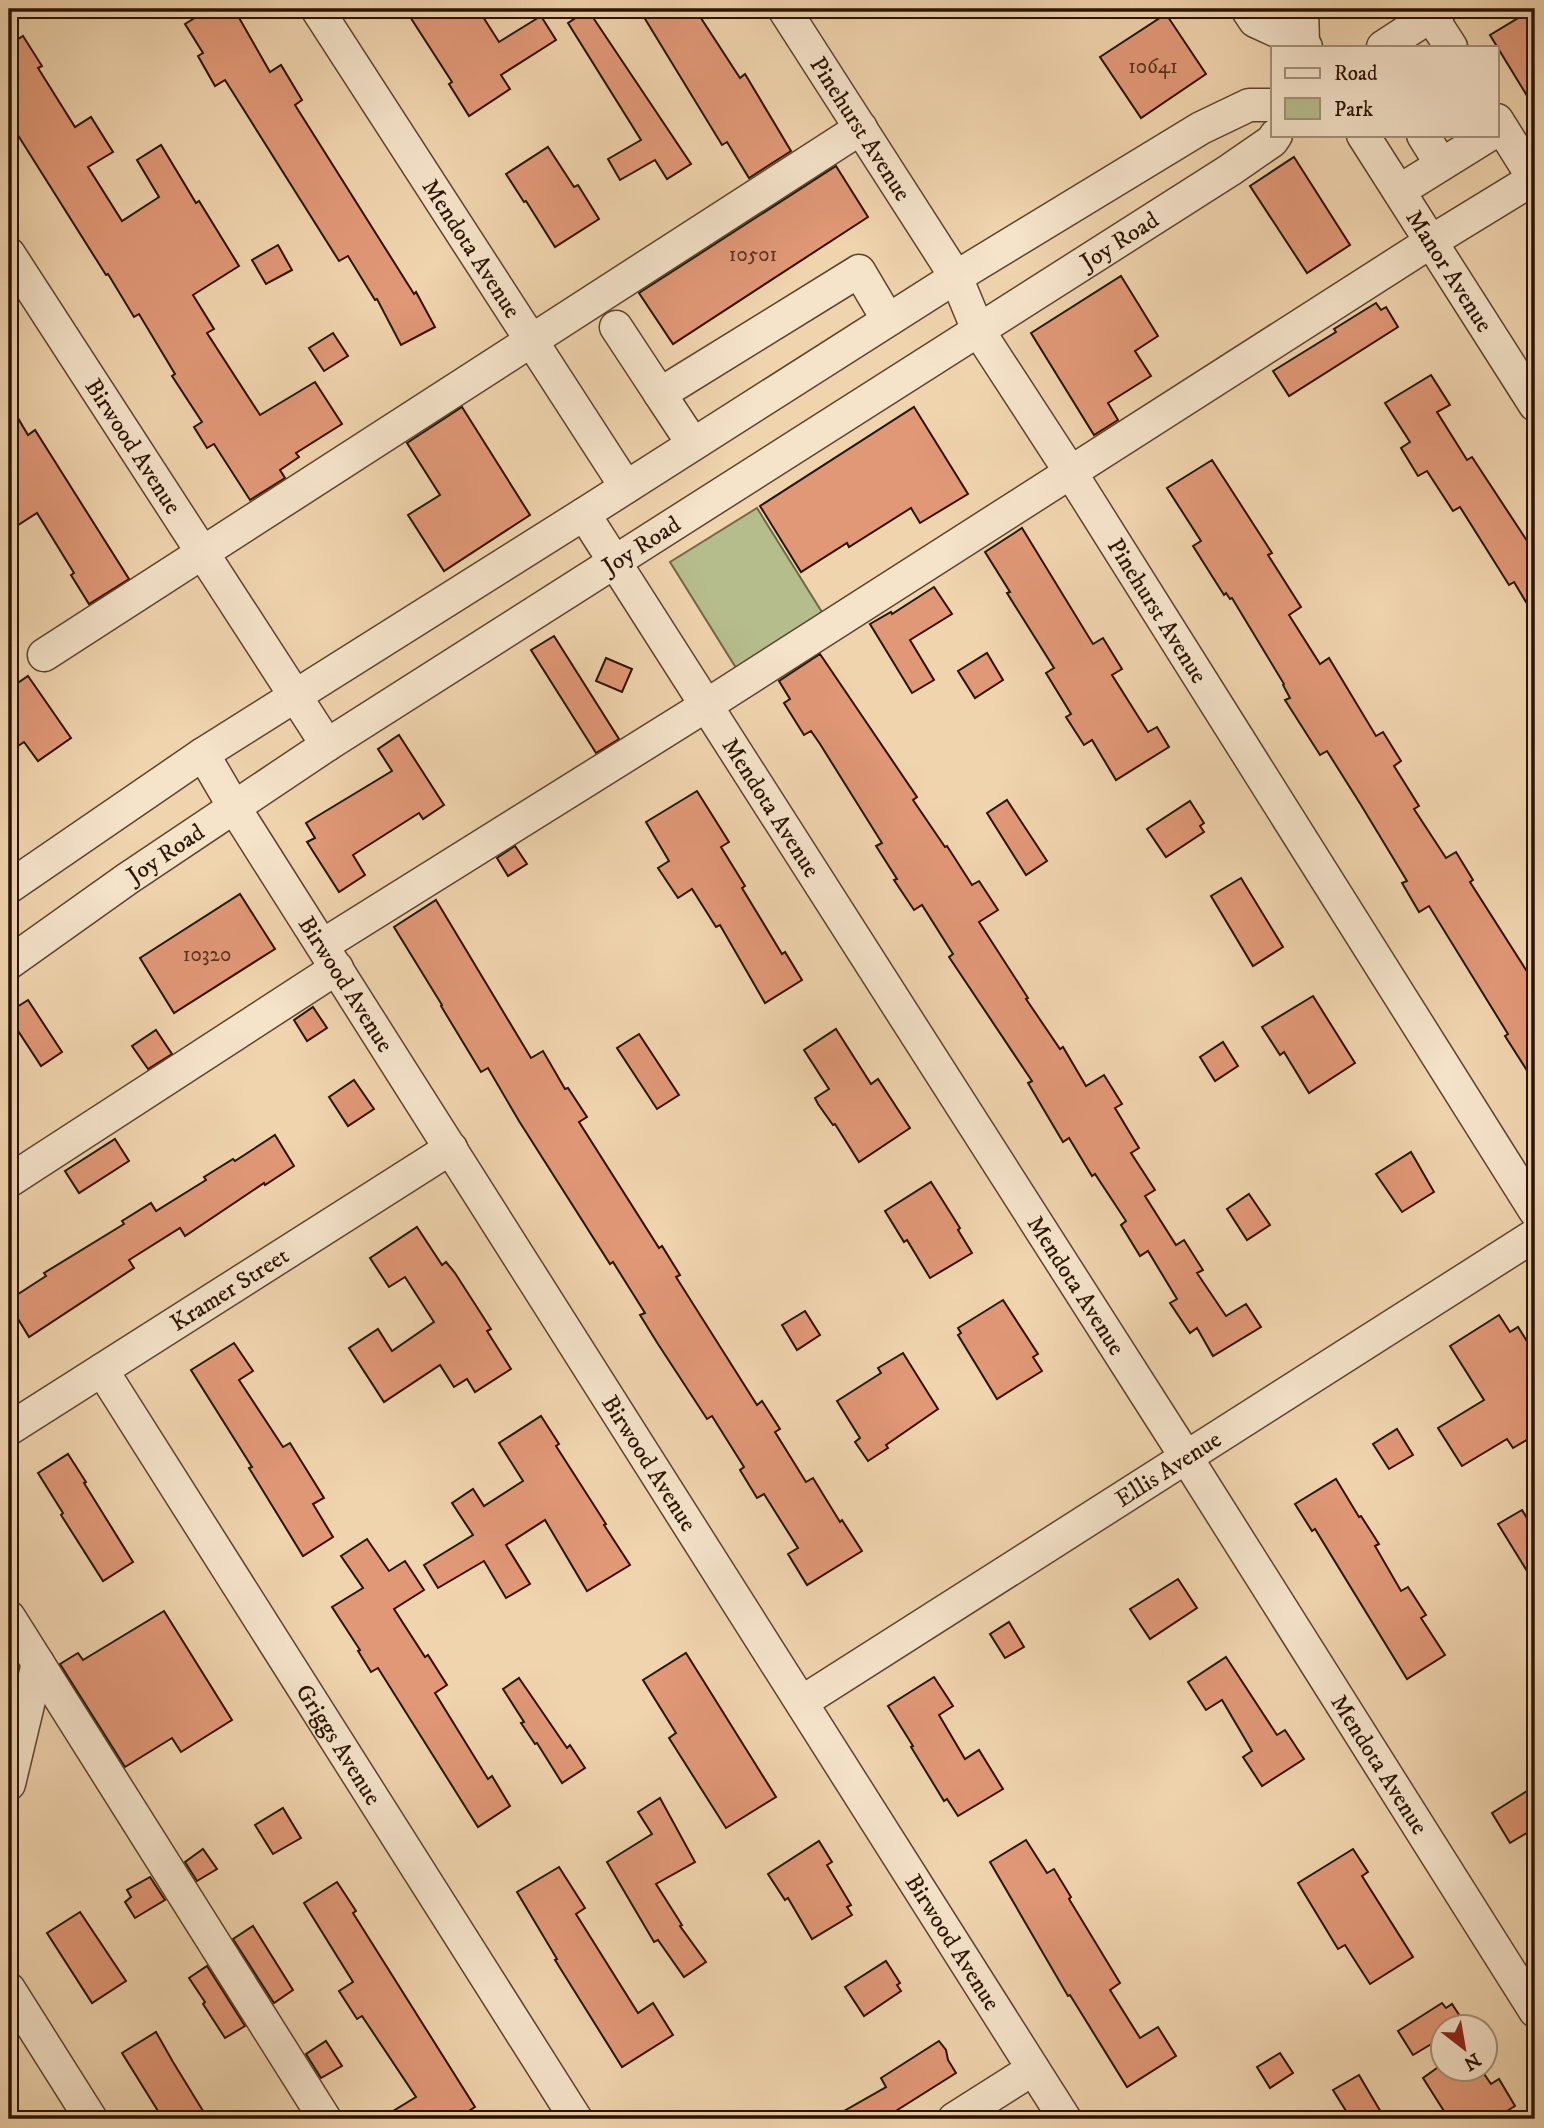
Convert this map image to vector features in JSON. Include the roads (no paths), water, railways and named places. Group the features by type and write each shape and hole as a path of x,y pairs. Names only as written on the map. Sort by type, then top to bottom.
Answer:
{"street":[{"name":"Mendota Avenue","path":"317,9 626,487"},
{"name":"Pinehurst Avenue","path":"784,9 956,277 978,330 1071,473 1535,1211"},
{"path":"1247,9 1255,21 1304,45 1302,9"},
{"path":"1385,46 1436,12 1451,46"},
{"path":"9,887 203,754 956,277 1200,128 1249,105 1271,105"},
{"path":"44,655 861,128"},
{"path":"9,1181 330,957 707,705 1534,178 1498,131"},
{"name":"Joy Road","path":"9,962 327,745 1230,170 1275,136"},
{"name":"Manor Avenue","path":"1364,136 1535,405"},
{"path":"1424,136 1441,164"},
{"path":"1399,191 1484,136"},
{"name":"Birwood Avenue","path":"9,254 327,745"},
{"path":"660,394 859,271 888,320"},
{"path":"617,327 693,444"},
{"name":"Mendota Avenue","path":"584,514 1186,1457 1535,2011"},
{"name":"Birwood Avenue","path":"203,754 1065,2119"},
{"name":"Kramer Street","path":"9,1429 451,1148"},
{"name":"Ellis Avenue","path":"802,1702 1535,1234"},
{"name":"Griggs Avenue","path":"102,1370 576,2119"},
{"path":"9,1618 325,2119"},
{"path":"9,1783 38,1663"},
{"path":"9,1989 91,2119"},
{"path":"954,2119 1033,2069"}]}
